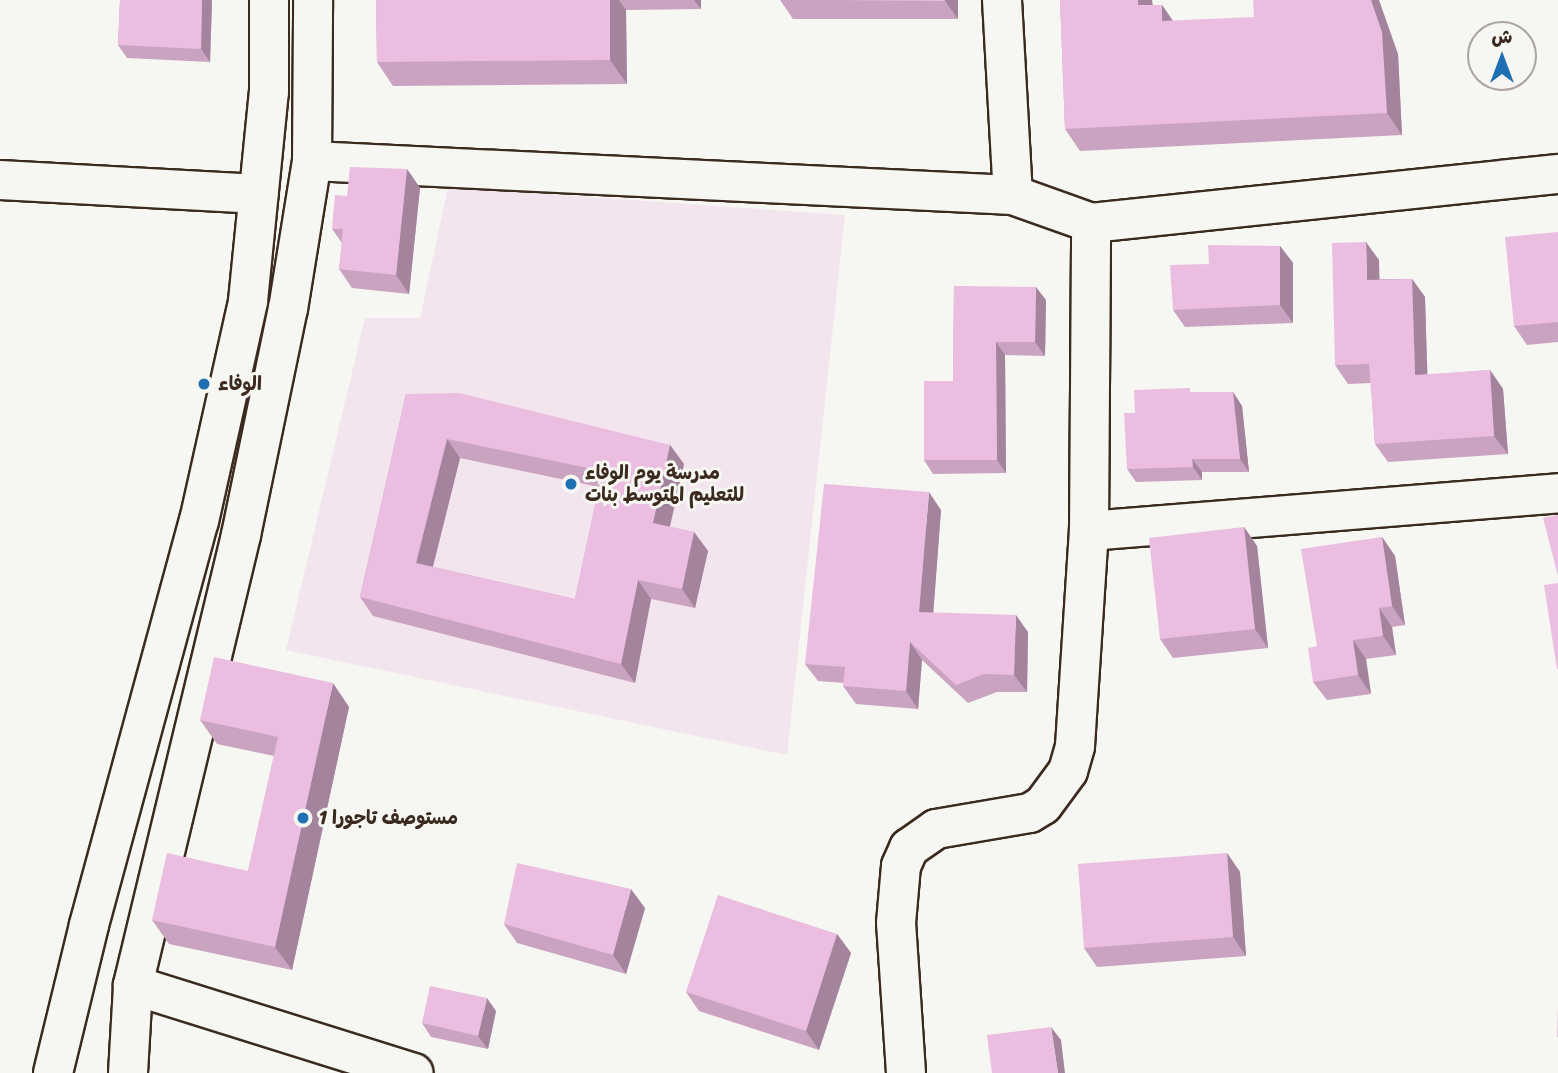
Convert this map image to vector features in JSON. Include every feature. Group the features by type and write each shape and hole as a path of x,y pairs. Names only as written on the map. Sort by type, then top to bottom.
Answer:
{"street":[{"path":"53,1073 89,925 143,739 199,521 248,301 269,92 269,0"},
{"path":"128,1073 132,985 186,752 241,535 288,309 312,161 313,0"},
{"path":"1002,0 1013,195"},
{"path":"312,161 1013,195 1091,223 1558,174"},
{"path":"0,180 259,194"},
{"path":"906,1073 896,923 901,866 909,848 936,829 1030,813 1056,791 1068,771 1075,746 1089,531 1091,223"},
{"path":"1089,531 1558,493"},
{"path":"143,739 186,752"},
{"path":"132,985 413,1073"}],"shaded area":[{"name":"مدرسة يوم الوفاء للتعليم المتوسط بنات","path":"448,187 845,215 787,755 286,650 365,318 420,318"}],"building":[{"path":"120,0 202,0 201,49 118,45"},
{"path":"376,0 610,0 610,60 377,62"},
{"path":"831,0 945,0 945,1"},
{"path":"1060,0 1138,0 1138,5 1162,5 1162,21 1254,17 1253,0 1371,0 1382,32 1387,113 1065,129"},
{"path":"350,167 407,169 396,275 339,269 343,229 332,229 335,195 347,196"},
{"path":"1558,232 1558,322 1514,326 1505,237"},
{"path":"1366,242 1367,280 1412,279 1415,375 1490,370 1494,436 1375,444 1369,364 1335,365 1332,243"},
{"path":"1208,245 1280,246 1280,305 1173,310 1170,265 1209,264"},
{"path":"954,286 1036,287 1035,342 996,342 997,460 924,460 924,381 953,381"},
{"path":"1190,388 1190,392 1233,392 1240,459 1192,459 1193,467 1127,469 1124,413 1135,413 1134,390"},
{"path":"459,393 670,445 653,523 694,532 682,589 638,580 621,664 360,597 406,394","holes":["447,439 602,471 575,599 416,563"]},
{"path":"824,484 929,492 919,612 1016,615 1014,675 984,674 956,685 910,642 906,691 843,686 845,667 805,664"},
{"path":"1558,515 1558,576 1543,518"},
{"path":"1244,527 1255,629 1160,639 1149,538"},
{"path":"1382,537 1392,606 1379,608 1383,636 1353,640 1358,675 1313,682 1308,648 1317,646 1301,549"},
{"path":"1558,583 1558,669 1557,669 1544,585"},
{"path":"214,657 333,683 275,947 152,920 167,853 248,871 278,737 200,720"},
{"path":"1227,853 1233,937 1084,948 1078,864"},
{"path":"517,863 631,889 613,955 504,924"},
{"path":"718,895 837,934 806,1031 686,992"},
{"path":"430,986 487,998 478,1036 422,1023"},
{"path":"1051,1027 1058,1073 992,1073 987,1035"}],"place":[{"name":"الوفاء","path":"204,384"},
{"name":"مدرسة يوم الوفاء للتعليم المتوسط بنات","path":"571,484"},
{"name":"مستوصف تاجورا 1","path":"303,818"}]}
